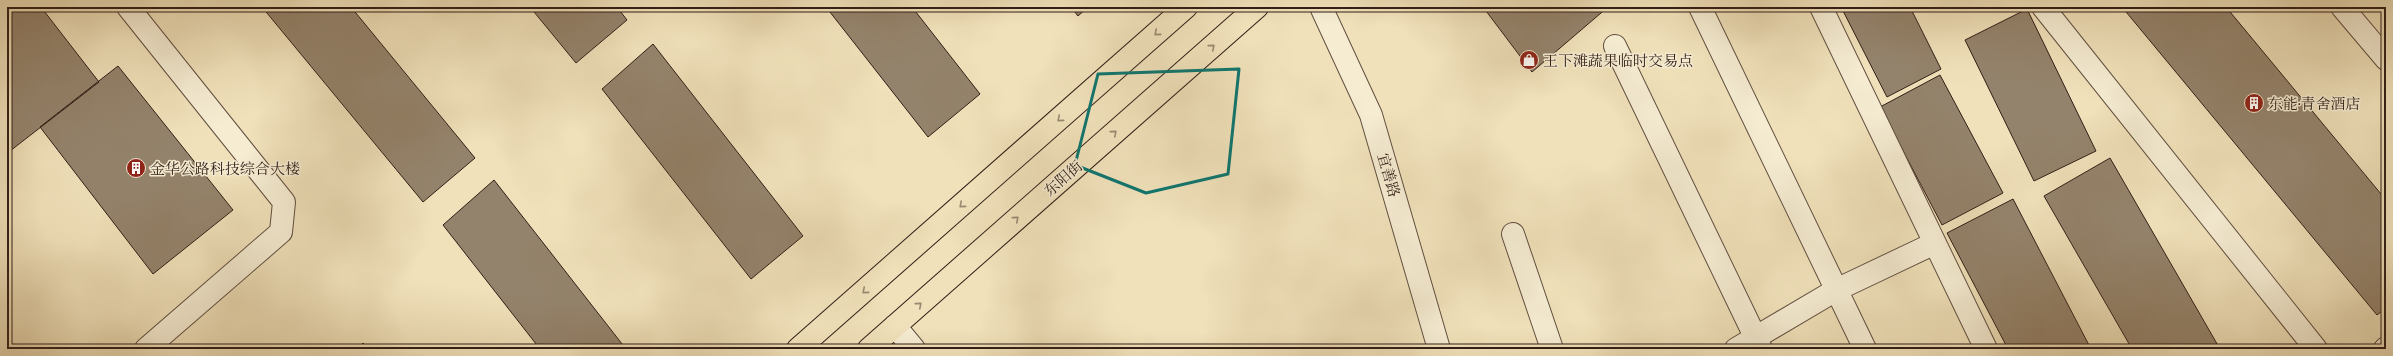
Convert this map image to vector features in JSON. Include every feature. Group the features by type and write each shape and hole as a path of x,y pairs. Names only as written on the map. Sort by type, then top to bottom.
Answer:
{"main road":[{"path":"798,349 1186,7"},
{"name":"东阳街","path":"869,349 1257,7"}],"street":[{"path":"128,7 284,202 281,232 146,349"},
{"name":"宜善路","path":"1321,7 1372,115 1439,349"},
{"path":"1700,7 1865,349"},
{"path":"1821,7 1986,349"},
{"path":"2043,7 2316,349"},
{"path":"2342,7 2386,59"},
{"path":"1615,46 1758,344"},
{"path":"1513,234 1552,349"},
{"path":"1736,349 1758,344 1836,290 1935,243"},
{"path":"895,326 914,349"}],"highlighted area":[{"path":"1239,69 1228,174 1146,193 1075,165 1098,74"}],"building":[{"path":"7,7 41,7 99,82 10,151 7,148"},
{"path":"262,7 351,7 475,158 423,202"},
{"path":"530,7 617,7 627,20 576,63"},
{"path":"826,7 912,7 980,94 928,137"},
{"path":"1071,7 1088,7 1078,16"},
{"path":"1483,7 1608,7 1532,72"},
{"path":"1841,7 1910,7 1941,69 1887,97"},
{"name":"东能·青舍酒店","path":"2122,7 2226,7 2386,200 2386,308 2377,315"},
{"path":"2027,9 2096,151 2034,181 1965,40"},
{"path":"653,44 803,236 751,279 602,89"},
{"name":"金华公路科技综合大楼","path":"118,66 233,210 153,274 40,127"},
{"path":"1940,75 2003,193 1942,225 1880,107"},
{"path":"2110,158 2220,349 2132,349 2044,196"},
{"path":"494,180 626,349 540,349 443,225"},
{"path":"2013,199 2091,349 2008,349 1947,233"},
{"path":"363,343 367,349 357,349"}],"place":[{"name":"王下滩蔬果临时交易点","path":"1529,60"},
{"name":"东能·青舍酒店","path":"2254,103"},
{"name":"金华公路科技综合大楼","path":"136,168"}]}
